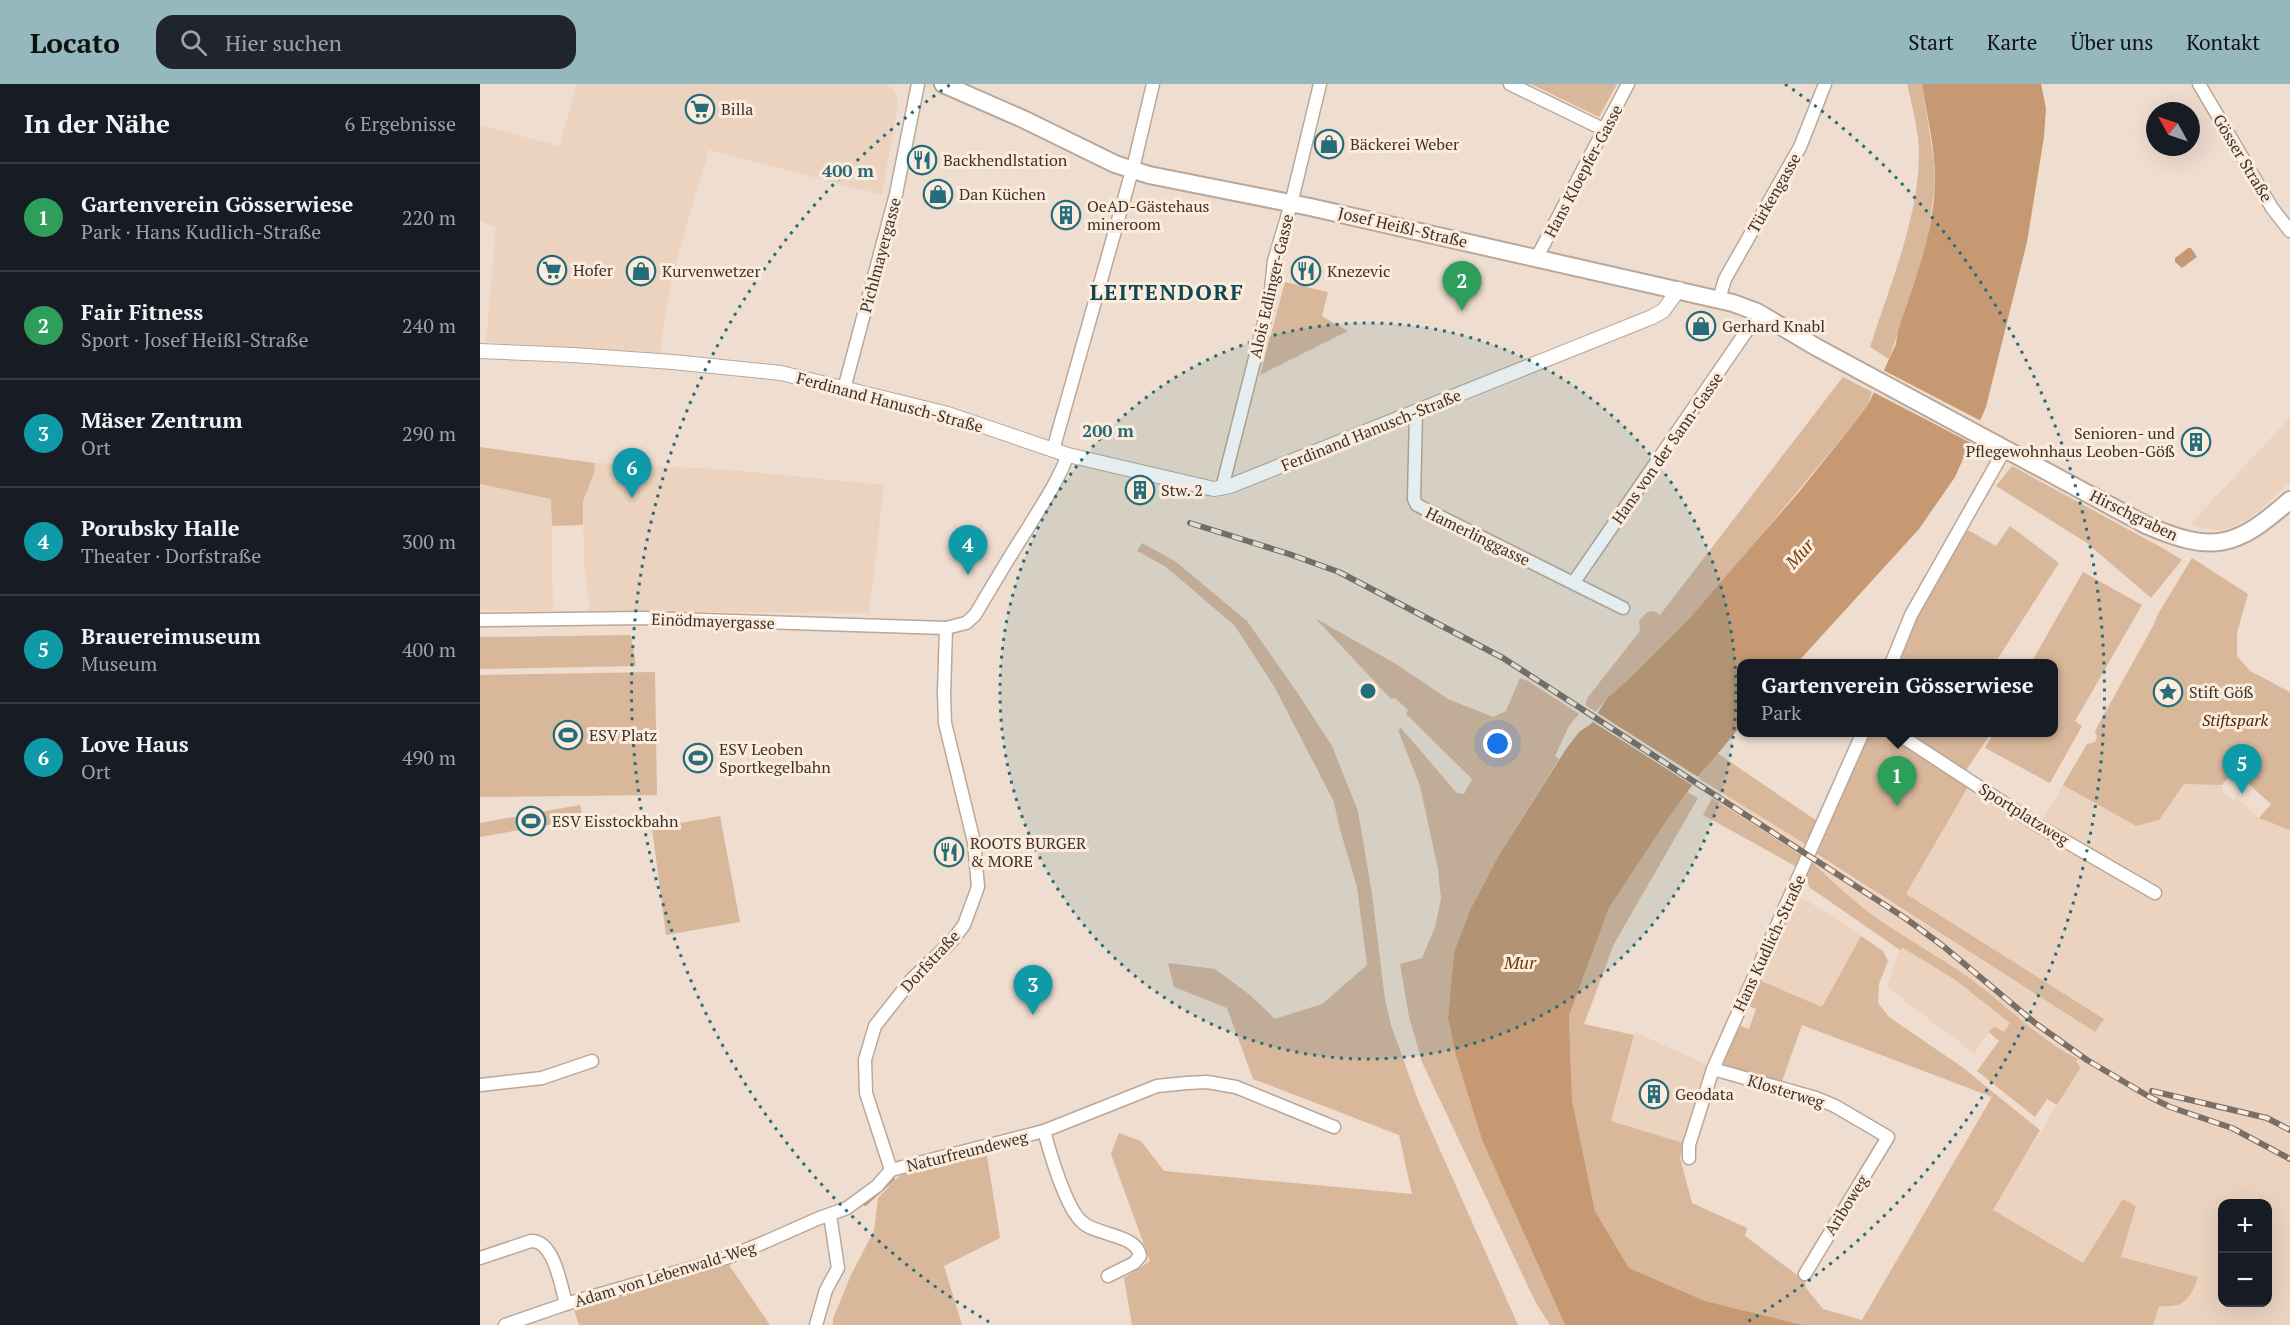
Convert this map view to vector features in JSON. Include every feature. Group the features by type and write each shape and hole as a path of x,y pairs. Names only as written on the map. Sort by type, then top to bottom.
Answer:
{"main road":[{"name":"Josef Heißl-Straße","path":"943,84 1132,170 1149,175 1537,257 1719,299 1759,313 1979,434"},
{"name":"Hirschgraben","path":"1979,434 2146,525 2194,542 2217,543 2239,537 2258,527 2290,500"}],"street":[{"name":"Pichlmayergasse","path":"844,389 896,194 918,84"},
{"path":"1053,450 1132,170 1153,84"},
{"name":"Alois Edlinger-Gasse","path":"1222,488 1270,299 1274,261 1291,204 1320,84"},
{"path":"1510,84 1605,130"},
{"name":"Hans Kloepfer-Gasse","path":"1537,257 1629,84"},
{"name":"Türkengasse","path":"1719,299 1725,279 1800,147 1825,84"},
{"name":"Gösser Straße","path":"2199,84 2272,208 2290,231"},
{"name":"Ferdinand Hanusch-Straße","path":"480,351 722,365 781,373 948,414 1068,455 1205,488 1222,488 1652,317 1662,311 1679,289"},
{"name":"Hans von der Sann-Gasse","path":"1574,582 1759,313"},
{"name":"Hamerlinggasse","path":"1416,412 1414,499 1417,505 1623,608"},
{"path":"1893,659 1911,615 2005,449"},
{"path":"946,628 966,623 975,615 1029,526 1040,512 1059,478 1068,455"},
{"name":"Einödmayergasse","path":"480,620 641,618 946,628"},
{"name":"Dorfstraße","path":"891,1170 866,1093 865,1060 875,1026 912,979 952,941 964,925 978,887 974,842 945,723 946,628"},
{"name":"Hans Kudlich-Straße","path":"1689,1158 1689,1145 1713,1069 1861,737"},
{"name":"Sportplatzweg","path":"1903,737 2039,826 2155,893"},
{"path":"480,1085 542,1078 592,1061"},
{"name":"Klosterweg","path":"1713,1069 1816,1098 1835,1106 1888,1137"},
{"name":"Naturfreundeweg","path":"891,1170 1044,1131 1157,1086 1207,1082 1236,1087 1334,1127"},
{"name":"Naturfreundeweg","path":"1044,1131 1059,1177 1076,1216 1094,1231 1132,1243 1139,1249 1140,1256 1134,1263 1108,1276"},
{"name":"Ariboweg","path":"1805,1274 1888,1137"},
{"path":"816,1325 826,1290 838,1268 830,1215 855,1203 877,1186 891,1170"},
{"name":"Adam von Lebenwald-Weg","path":"505,1325 566,1304 726,1258 830,1215"},
{"name":"Adam von Lebenwald-Weg","path":"480,1258 531,1241 538,1241 548,1248 566,1304"}],"shaded area":[{"path":"577,84 883,84 892,88 897,95 897,109 882,195 709,150 679,251 667,303 660,353 486,342 496,227 480,221 480,125 559,146"},
{"path":"2290,418 2290,483 2249,519 2232,527 2219,530 2199,528 2190,524"},
{"path":"595,463 732,470 884,485 869,613 590,611 584,562 583,501 594,473"},
{"path":"480,484 551,499 553,611 480,610"},
{"path":"2184,784 2222,785 2223,792 2234,800 2237,798 2259,818 2290,830 2290,1325 2153,1325 2159,1306 2175,1307 2121,1257 2136,1207 2124,1199 2083,1264 1993,1210 2080,1067 2076,1062 2078,1059 2022,1023 1977,983 1889,927 1843,892 1813,862 1712,798 1718,790 2095,1032 2104,1019 1906,894 1969,785 2037,829 2063,785 2136,826 2159,820"},
{"path":"1797,899 1806,900 1861,936 1822,1007 1759,980"},
{"path":"1903,948 1954,979 2010,1023 2004,1032 1994,1026 1974,1053 1887,987 1900,950"},
{"path":"1635,1032 1709,1066 1683,1143 1611,1122"}],"green space":[{"path":"1531,84 1617,84 1599,117"},
{"path":"1907,84 1922,84 1934,162 1935,185 1926,250 1889,359 1870,347 1904,244 1916,190 1919,163 1918,138"},
{"path":"1285,282 1328,292 1322,316 1348,331 1260,375"},
{"path":"1843,377 1872,392 1868,405 1852,426 1687,621 1607,698 1596,712 1585,705 1588,697 1640,631 1639,621 1647,612 1654,611 1660,615"},
{"path":"480,447 595,463 594,473 583,501 583,525 552,526 551,499 480,484"},
{"path":"2012,466 2182,560 2151,598 2087,543 1996,486"},
{"path":"2010,526 2059,563 1998,659 1900,659 1912,627 1910,626 1968,530 1996,546"},
{"path":"1142,543 1175,561 1247,621 1332,746 1358,811 1372,894 1385,1000 1391,1025 1419,1103 1518,1325 1132,1325 1124,1278 1150,1261 1111,1154 1119,1133 1141,1141 1164,1171 1412,1194 1399,1135 1253,1079 1227,1008 1174,987 1168,963 1215,969 1250,995 1275,1019 1322,1004 1367,965 1357,887 1334,802 1275,688 1235,626 1166,567 1137,551"},
{"name":"Stiftspark","path":"2192,558 2248,594 2237,633 2237,656 2250,671 2290,692 2290,830 2259,818 2271,804 2234,771 2222,785 2184,784 2159,820 2136,826 2063,785 2087,744 2095,742 2097,737 2095,731 2158,614"},
{"path":"2083,572 2142,605 2075,721 2082,726 2050,783 1985,748 1992,737 2058,737 2058,659 2033,659"},
{"path":"1315,618 1396,664 1448,699 1493,717 1506,711 1520,678 1579,714 1569,726 1555,756 1559,759 1499,855 1470,910 1454,952 1448,1018 1456,1056 1482,1140 1565,1325 1550,1325 1536,1303 1422,1062 1409,1017 1400,964 1422,958 1435,927 1441,899 1438,869 1420,786 1398,730 1401,728 1457,793 1464,794 1472,779 1406,714 1408,710 1395,698 1391,699"},
{"path":"631,635 636,666 480,669 480,637"},
{"name":"ESV Platz","path":"655,672 657,795 480,797 480,675"},
{"path":"1867,737 1892,737 1969,785 1906,894 2104,1019 2095,1032 1817,854"},
{"path":"1908,737 1988,737 1965,772"},
{"path":"1717,753 1817,821 1805,844 1698,778"},
{"path":"1687,792 1698,798 1614,944 1584,1024 1634,1035 1611,1121 1683,1143 1680,1158 1692,1203 1747,1228 1745,1236 1805,1281 1806,1288 1823,1309 1862,1320 1992,1097 1802,1025 1781,1084 1726,1067 1724,1063 1738,1025 1749,1029 1756,1009 1746,1005 1759,980 1822,1007 1861,936 1883,951 1888,961 1879,984 1878,1003 1889,1017 1962,1067 2040,1130 1993,1210 2083,1263 2123,1199 2136,1206 2121,1257 2198,1277 2192,1292 2185,1301 2175,1306 2159,1306 2153,1325 1803,1325 1705,1301 1629,1268 1595,1211 1572,1100 1569,1016 1609,908"},
{"path":"1712,798 1801,855 1797,867 1703,815"},
{"name":"ESV Eisstockbahn","path":"580,805 583,819 480,837 480,823"},
{"path":"720,816 740,922 666,935 652,828"},
{"path":"1813,863 1870,913 1965,975 2037,1033 2078,1059 2076,1062 2081,1067 2057,1105 2047,1099 2035,1117 1977,1071 1999,1041 1989,1032 1994,1026 2004,1032 2010,1023 1954,979 1903,948 1900,950 1809,887 1806,875"},
{"path":"987,1156 1000,1238 944,1266 962,1325 833,1325 833,1319 851,1275 874,1231 878,1198 898,1177 919,1167"},
{"path":"729,1265 770,1325 579,1325 574,1310 655,1283"}],"water":[{"name":"Mur","path":"1922,84 2041,84 2046,108 2044,137 2027,242 1986,407 1955,477 1919,529 1801,659 1737,659 1737,731 1698,777 1609,908 1569,1016 1572,1100 1595,1211 1629,1268 1705,1301 1803,1325 1565,1325 1482,1140 1456,1056 1448,1018 1454,952 1470,910 1499,855 1566,749 1579,732 1591,724 1607,698 1687,621 1798,493 1868,405 1896,344 1898,331 1927,241 1935,184 1933,147"},
{"path":"2191,248 2197,257 2182,268 2175,262 2175,258"}],"pier":[{"path":"1881,369 1983,422 1973,444 1871,391"},
{"path":"1596,712 1698,777 1700,779 1695,787 1590,720"}],"waterway":[{"path":"865,1204 893,1179"}],"railway":[{"path":"1190,523 1339,572 1503,658 1905,918 1943,946 2035,1023 2087,1060 2170,1107 2232,1128 2290,1159"},
{"path":"2152,1091 2267,1118 2290,1130"}],"place":[{"name":"Billa","path":"700,109"},
{"name":"Bäckerei Weber","path":"1329,144"},
{"name":"Backhendlstation","path":"922,160"},
{"name":"Dan Küchen","path":"938,194"},
{"name":"OeAD-Gästehaus mineroom","path":"1066,215"},
{"name":"Hofer","path":"552,270"},
{"name":"Kurvenwetzer","path":"641,271"},
{"name":"Knezevic","path":"1306,271"},
{"name":"Fair Fitness","path":"1462,311"},
{"name":"Gerhard Knabl","path":"1701,326"},
{"name":"Senioren- und Pflegewohnhaus Leoben-Göß","path":"2196,442"},
{"name":"Stw. 2","path":"1140,490"},
{"name":"Love Haus","path":"632,498"},
{"name":"Porubsky Halle","path":"968,575"},
{"name":"Stift Göß","path":"2168,692"},
{"name":"ESV Platz","path":"568,735"},
{"name":"ESV Leoben Sportkegelbahn","path":"698,758"},
{"name":"Brauereimuseum","path":"2242,794"},
{"name":"Gartenverein Gösserwiese","path":"1897,806"},
{"name":"ESV Eisstockbahn","path":"531,821"},
{"name":"ROOTS BURGER & MORE","path":"949,852"},
{"name":"Mäser Zentrum","path":"1033,1015"},
{"name":"Geodata","path":"1654,1094"}],"district":[{"name":"LEITENDORF","path":"1167,292"}]}
